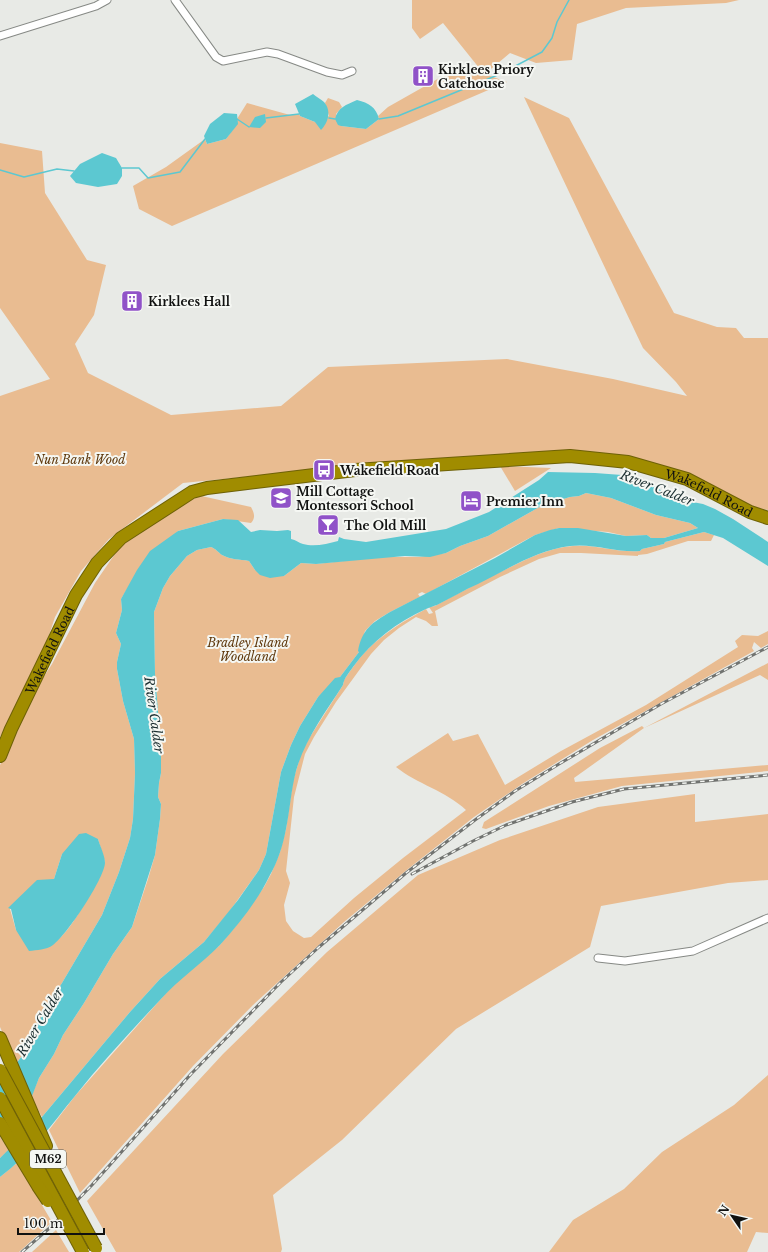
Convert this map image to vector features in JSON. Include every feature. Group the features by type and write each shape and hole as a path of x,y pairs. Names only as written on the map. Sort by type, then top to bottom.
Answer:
{"highway":[{"name":"Wakefield Road","path":"0,756 11,729 76,595 97,563 121,538 192,492 207,488 354,470 570,456 628,462 687,479 750,512 768,518"},
{"name":"Wakefield Road","path":"0,743 11,729"},
{"path":"0,1038 61,1184"},
{"name":"M62","path":"0,1070 97,1250"},
{"name":"M62","path":"0,1098 82,1250"},
{"path":"0,1124 38,1186 82,1250"}],"street":[{"path":"0,36 96,6 107,0"},
{"path":"175,0 216,57 223,61 267,52 278,54 327,72 342,75 352,71"},
{"path":"598,958 625,961 693,951 768,918"}],"green space":[{"path":"412,0 739,0 726,3 626,8 577,24 572,60 536,63 510,53 485,74 507,82 172,226 139,209 133,186 166,167 205,139 207,144 226,139 237,124 237,119 247,103 290,115 299,114 300,116 315,122 329,116 325,103 328,98 339,102 342,107 336,114 341,126 366,129 379,119 378,116 388,107 441,77 476,71 484,74 443,23 420,39 412,28"},
{"name":"Nun Bank Wood","path":"524,97 569,118 674,313 717,327 736,328 744,338 768,338 768,510 757,508 684,474 562,454 264,475 183,483 109,539 81,571 55,617 40,663 0,737 0,396 50,379 0,308 0,143 42,151 45,193 87,260 106,265 94,315 75,344 88,373 171,415 281,406 328,367 507,359 613,379 687,396 676,382 643,348"},
{"path":"500,466 551,468 515,491"},
{"name":"Bradley Island Woodland","path":"586,493 611,498 656,515 690,523 698,528 664,538 651,538 647,535 626,536 608,532 559,528 535,535 426,594 422,592 418,594 420,597 375,621 365,631 359,652 340,677 318,697 300,726 291,745 281,772 266,854 259,870 229,912 204,942 160,979 130,1012 42,1117 31,1097 39,1078 54,1054 63,1035 113,954 132,927 155,855 161,804 158,797 161,773 161,750 155,674 154,612 163,588 170,576 187,556 197,550 211,547 225,557 249,561 255,570 284,576 301,563 316,564 381,557 419,557 446,553 460,546 488,536 543,505"},
{"path":"197,495 251,507 254,515 254,519 251,523 223,519 178,531 127,589 121,599 122,610 116,633 121,644 117,669 123,701 134,739 135,773 133,819 130,838 119,872 102,915 42,1015 22,1056 16,1063 0,1027 0,765 38,686 52,664 95,583 119,548 138,531","holes":["98,839 105,862 81,910 65,932 56,941 46,948 16,930 10,909 54,879 62,854"]},
{"path":"704,532 714,535 711,541 688,541 638,556 560,553 539,559 500,577 435,611 438,626 432,626 426,621 416,617 384,640 371,654 336,702 305,754 294,797 286,871 290,883 284,905 286,921 293,931 304,938 311,937 354,898 466,810 450,798 404,773 396,767 448,733 453,741 478,734 505,785 561,751 646,705 738,647 735,641 742,635 758,636 768,631 768,644 761,648 754,642 752,648 754,651 593,740 522,784 474,817 408,869 344,922 253,1005 193,1066 80,1193 49,1130 75,1096 175,983 219,946 264,887 280,852 286,829 293,781 301,754 308,740 343,685 344,680 364,653 388,632 410,618 426,609 429,614 433,613 429,607 435,606 498,573 543,553 563,547 573,546 590,546 623,551 640,551 642,549 664,544 665,542"},
{"path":"768,663 768,680 760,675 644,728"},
{"path":"642,726 644,728 574,778 575,782 768,765 768,771 622,786 549,806 486,829 482,828 484,822 600,748"},
{"path":"695,794 695,822 768,814 768,880 728,883 601,906 590,947 456,1029 342,1140 273,1195 282,1249 281,1252 116,1252 87,1201 223,1054 327,952 418,875 500,840 598,807"},
{"path":"768,1075 768,1233 756,1232 747,1252 549,1252 573,1220 624,1189 662,1152 734,1105"},
{"path":"0,1137 9,1150 0,1158"},
{"path":"17,1163 52,1222 19,1252 0,1252 0,1177"},
{"path":"56,1230 69,1252 32,1252"}],"water":[{"path":"313,94 324,102 328,109 326,124 321,130 315,122 300,116 295,104"},
{"path":"357,100 371,106 376,111 379,119 366,129 338,125 335,119 340,109"},
{"path":"224,113 237,114 238,124 226,139 207,144 204,136 210,124"},
{"path":"265,114 266,122 260,128 249,127 255,117"},
{"path":"102,153 116,158 122,168 122,176 117,184 98,187 76,183 70,176 80,164"},
{"name":"River Calder","path":"548,472 622,475 650,482 671,498 703,504 715,509 768,542 768,566 723,538 704,532 665,542 664,544 642,549 640,551 623,551 579,545 558,548 523,561 437,605 427,608 395,626 386,633 368,649 348,673 343,685 310,737 300,759 294,778 286,829 280,853 260,894 248,912 220,945 175,985 117,1046 31,1149 0,1177 0,1158 42,1117 130,1012 160,979 204,942 238,900 259,870 266,854 281,772 291,745 300,726 318,697 335,678 340,677 359,652 362,637 373,623 390,612 495,558 535,535 550,530 559,528 578,528 626,536 647,535 651,538 664,538 698,528 690,523 656,515 611,498 586,493 543,505 488,536 460,546 446,553 430,557 405,556 316,564 301,563 284,576 270,578 260,575 249,561 225,557 211,547 197,550 187,556 170,576 163,588 154,612 155,674 161,750 161,773 158,797 161,804 160,819 155,855 132,927 113,954 63,1035 54,1054 39,1078 32,1096 0,1131 0,1084 22,1056 42,1015 102,915 119,872 130,838 133,819 135,773 134,739 123,701 117,669 121,644 116,633 122,610 121,599 137,570 150,551 178,531 223,519 238,520 251,532 260,530 288,530 291,531 291,539 303,544 312,545 338,541 339,537 366,542 446,529 489,512 539,480"},
{"path":"86,833 98,839 105,863 103,871 84,906 59,939 47,948 29,951 16,930 11,909 8,908 37,880 54,879 62,854 79,834"}],"waterway":[{"path":"379,119 398,116 500,74 542,52 552,38 557,22 569,0"},
{"path":"266,118 299,114"},
{"path":"329,118 335,119"},
{"path":"237,119 249,127"},
{"path":"122,168 139,168 148,178 180,172 205,139"},
{"path":"0,170 24,177 57,169 74,171"}],"railway":[{"path":"22,1252 53,1225 92,1185 191,1074 281,982 319,947 406,873 515,791 661,704 768,647"},
{"path":"412,874 506,825 572,802 624,789 768,775"}],"place":[{"name":"Kirklees Priory Gatehouse","path":"423,76"},
{"name":"Kirklees Hall","path":"132,301"},
{"name":"Wakefield Road","path":"324,470"},
{"name":"Mill Cottage Montessori School","path":"281,498"},
{"name":"Premier Inn","path":"471,501"},
{"name":"The Old Mill","path":"328,525"}]}
